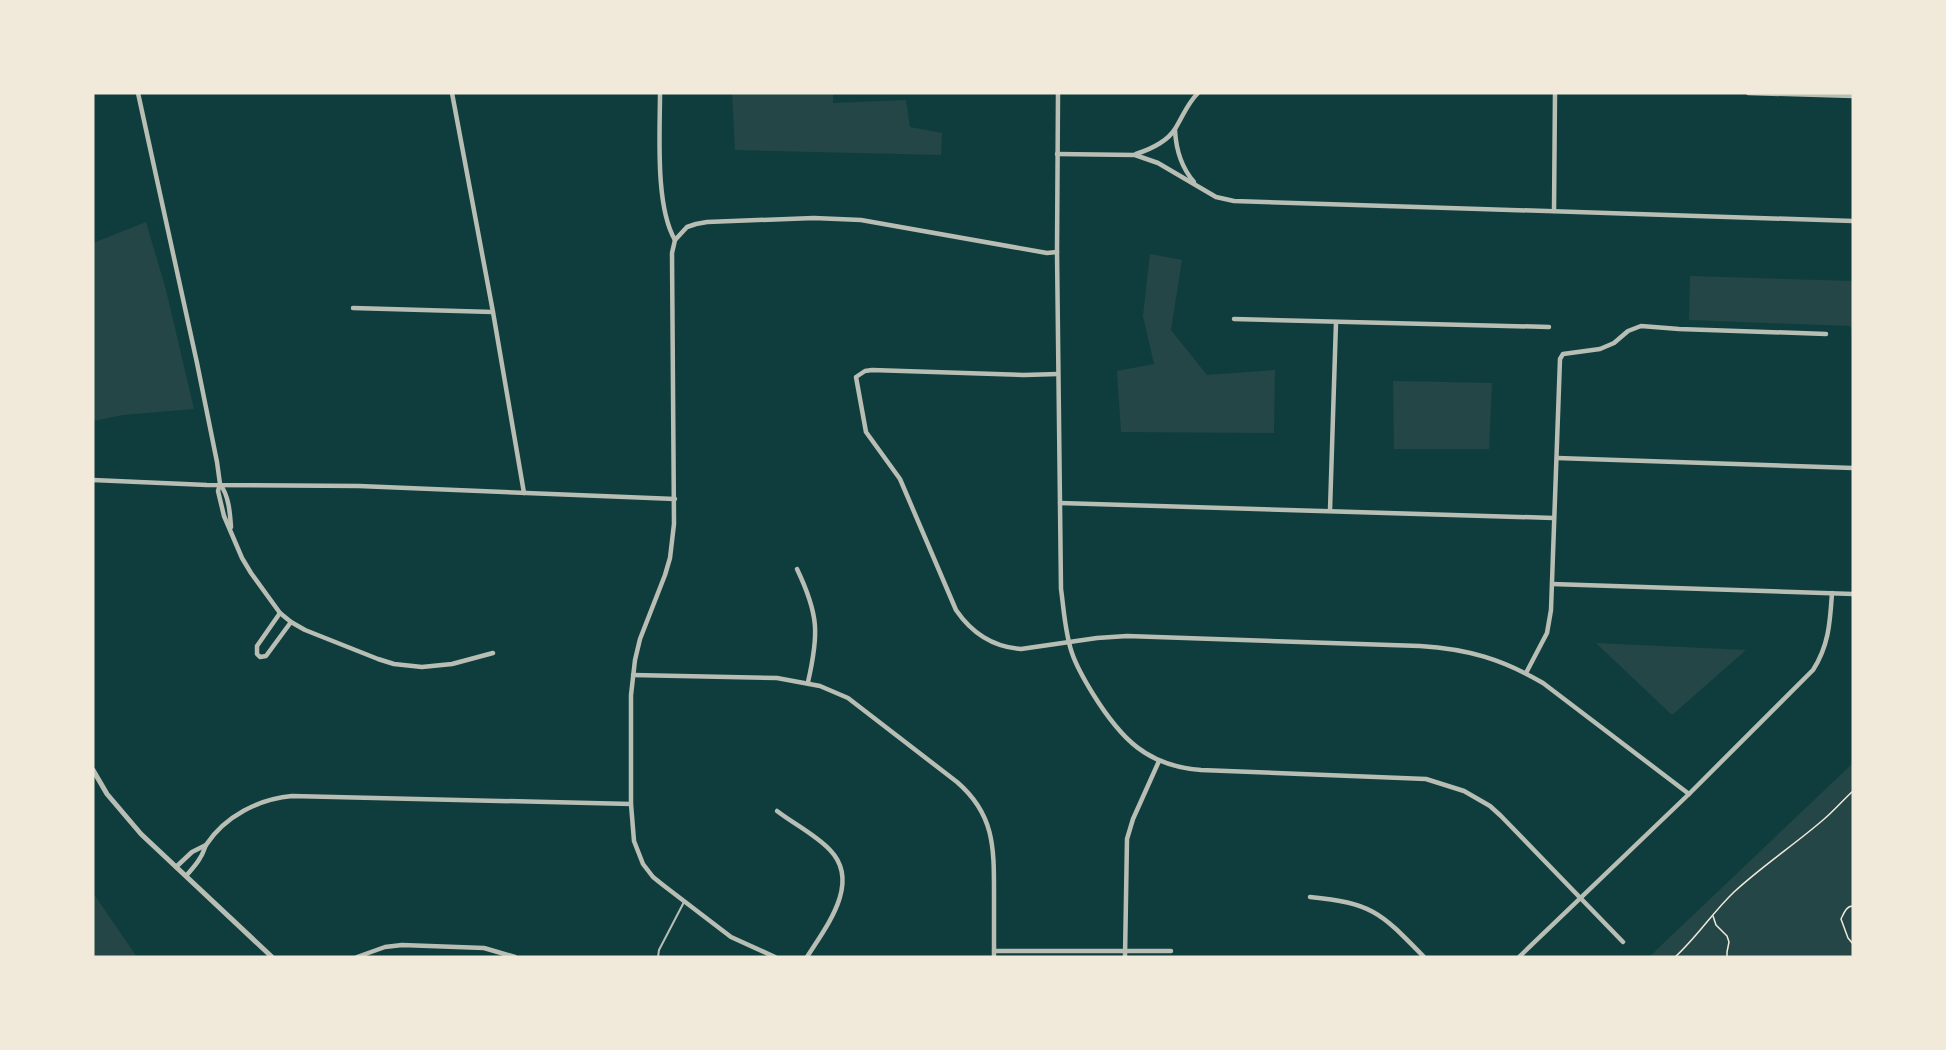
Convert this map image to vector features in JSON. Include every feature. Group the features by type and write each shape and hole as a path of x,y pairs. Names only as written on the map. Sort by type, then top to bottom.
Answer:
{"street":[{"path":"138,93 197,363 220,484 225,491 231,515 231,531 246,566 280,613 291,622 305,630 378,659 409,666 436,666 493,653"},
{"path":"452,93 494,312 524,493"},
{"path":"660,93 663,198 668,229 675,240"},
{"path":"1058,93 1057,252 1061,581 1069,643 1079,669 1116,728 1130,742 1159,761 1173,766 1202,770 1426,779 1464,790 1490,806 1511,825 1623,942"},
{"path":"1196,186 1184,169 1175,139 1175,130 1184,110 1198,93"},
{"path":"1554,211 1555,93"},
{"path":"1749,93 1853,96"},
{"path":"1135,155 1156,146 1175,130"},
{"path":"1058,154 1135,155 1158,164 1216,197 1234,201 1853,221"},
{"path":"775,957 731,937 653,877 643,864 634,841 631,804 633,675 639,639 670,558 674,524 672,253 675,240 687,227 707,222 814,218 861,220 1047,253 1057,252"},
{"path":"353,308 494,312"},
{"path":"1234,319 1549,327"},
{"path":"1330,510 1336,322"},
{"path":"1526,673 1547,633 1551,610 1560,359 1563,354 1600,349 1614,343 1628,331 1641,326 1826,334"},
{"path":"1058,374 872,370 860,373 856,377 866,432 900,479 950,598 963,620 985,638 997,645 1010,648 1038,648 1127,636 1431,647 1490,657 1543,683 1689,794"},
{"path":"1557,458 1853,468"},
{"path":"93,480 359,486 675,499"},
{"path":"1060,503 1553,518"},
{"path":"797,569 811,600 815,623 815,643 808,682"},
{"path":"1552,584 1853,594"},
{"path":"1519,957 1689,794 1813,670 1824,651 1830,630 1832,593"},
{"path":"280,613 257,646 260,657 266,656 271,651 291,622"},
{"path":"633,675 777,678 808,682 827,688 848,698 957,782 980,807 993,845 994,954 1125,954 1171,951"},
{"path":"1125,954 1127,839 1159,761"},
{"path":"93,770 107,794 141,834 272,957"},
{"path":"186,876 200,858 206,845 239,813 263,801 285,796 631,804"},
{"path":"777,811 830,850 841,871 842,891 838,904 807,957"},
{"path":"176,867 192,852 206,845"},
{"path":"1310,897 1351,902 1376,913 1390,923 1424,957"},
{"path":"357,957 385,947 412,945 484,948 515,957"}],"lane":[{"path":"658,957 659,950 684,902"}],"path":[{"path":"1675,957 1712,914 1765,865 1824,819 1853,791"},
{"path":"1853,906 1845,910 1841,919 1848,938 1853,944"},
{"path":"1712,914 1716,925 1730,942 1728,957"}],"shaded area":[{"path":"732,93 833,93 833,103 906,100 910,127 942,133 941,155 735,150"},
{"path":"146,222 166,290 194,409 123,415 93,421 93,243"},
{"path":"1150,254 1182,260 1171,330 1207,375 1275,370 1274,433 1121,432 1117,371 1154,364 1143,316"},
{"path":"1690,276 1853,281 1853,334 1850,326 1689,320"},
{"path":"1393,381 1492,383 1489,449 1394,449"},
{"path":"1596,643 1746,650 1672,715"},
{"path":"1853,763 1853,957 1649,957"},
{"path":"93,893 137,957 93,957"}]}
